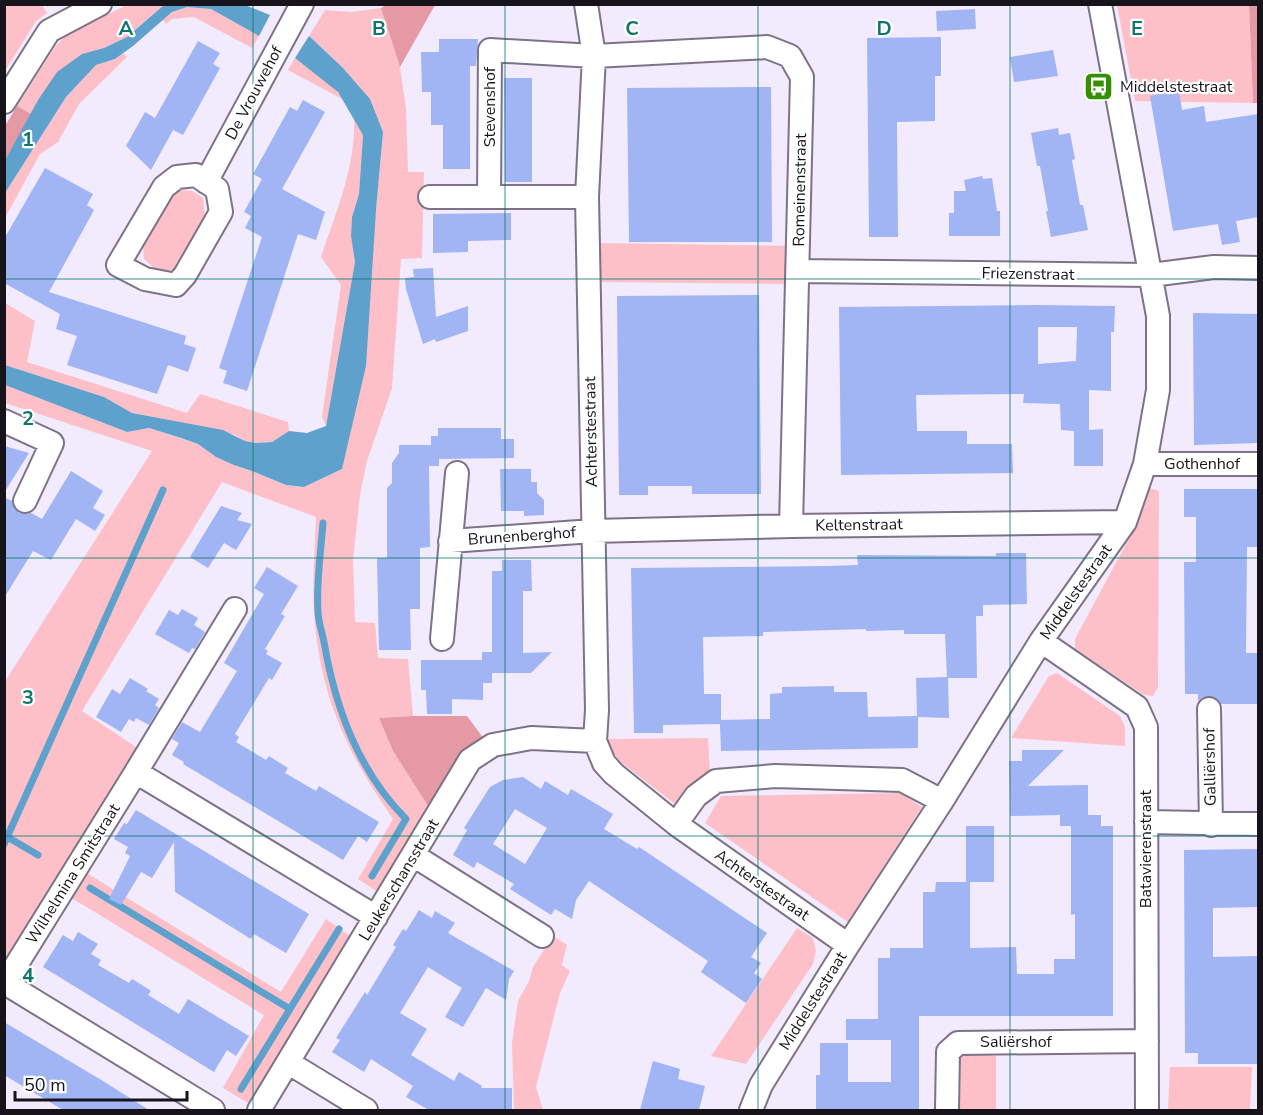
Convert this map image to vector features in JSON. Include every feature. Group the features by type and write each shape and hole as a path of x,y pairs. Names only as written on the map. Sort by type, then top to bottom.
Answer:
{"street":[{"path":"4,102 49,31 100,4"},
{"name":"De Vrouwehof","path":"206,182 302,4"},
{"name":"Achterstestraat","path":"586,4 594,56 587,197 597,710 595,741 604,763 614,774 676,824 848,945"},
{"name":"Middelstestraat","path":"751,1110 761,1085 1041,641 1125,522 1145,464 1158,390 1158,316 1100,4"},
{"name":"Romeinenstraat","path":"594,56 767,46 790,56 802,77 791,526"},
{"name":"Stevenshof","path":"489,196 490,50 594,56"},
{"path":"196,175 206,182 217,189 221,212 185,275 176,285 145,279 118,265 164,187 177,177 196,175"},
{"path":"429,197 587,197"},
{"name":"Friezenstraat","path":"798,271 1150,275 1214,267 1258,268"},
{"path":"4,421 52,443 26,501"},
{"name":"Gothenhof","path":"1145,464 1258,465"},
{"name":"Brunenberghof","path":"442,639 457,474"},
{"name":"Keltenstraat","path":"593,531 1125,522"},
{"name":"Brunenberghof","path":"450,541 593,531"},
{"name":"Wilhelmina Smitstraat","path":"213,1110 5,983 235,609"},
{"name":"Batavierenstraat","path":"1041,641 1137,707 1146,727 1148,1110"},
{"name":"Galliërshof","path":"1209,709 1211,825"},
{"name":"Leukerschansstraat","path":"259,1110 470,760 493,745 531,738 595,741"},
{"path":"136,772 376,917"},
{"path":"676,824 696,796 716,781 775,776 902,780 942,801"},
{"name":"Galliërshof","path":"1146,822 1211,825 1258,824"},
{"path":"414,855 542,936"},
{"name":"Saliërshof","path":"947,1110 948,1052 958,1042 1147,1041"},
{"path":"289,1063 366,1110"}],"shaded area":[{"path":"5,4 46,5 43,7 47,13 36,21 5,71"},
{"path":"388,4 435,5 400,67 381,8"},
{"path":"127,5 164,5 127,37 104,48 82,54 38,100 31,114 17,106 55,47 66,35"},
{"path":"1117,5 1249,5 1253,103 1135,101"},
{"path":"1249,5 1258,5 1258,103 1253,103"},
{"path":"187,7 211,9 259,36 252,48 194,17 172,19 166,24 163,20 172,12"},
{"path":"381,8 400,67 406,109 408,172 424,172 422,258 401,259 392,388 367,461 360,495 353,560 355,622 375,623 378,658 408,659 413,716 379,718 393,751 430,809 378,892 358,879 393,819 349,746 329,697 322,671 313,601 316,517 222,482 82,711 139,749 5,968 4,683 152,451 5,403 5,385 127,432 149,428 198,444 216,457 286,485 304,487 342,469 376,210 383,132 342,67 309,36 325,10 351,12"},
{"path":"123,53 127,57 79,104 58,142 40,154 5,218 5,193 66,97 96,65 115,59"},
{"path":"295,58 327,82 342,99 288,70"},
{"path":"17,106 31,114 5,160 5,126"},
{"path":"354,118 363,135 359,194 352,217 351,235 355,262 326,426 322,417 341,285 321,257 339,206 348,171 352,154"},
{"path":"181,190 192,191 203,198 205,217 178,267 166,272 154,268 144,259 143,246 173,195"},
{"path":"597,243 797,246 797,284 598,282"},
{"path":"5,303 35,321 27,362 187,413 200,394 288,422 289,431 272,442 245,441 235,435 210,428 132,413 104,397 5,365"},
{"path":"1149,488 1159,491 1158,687 1153,696 1144,695 1075,649 1075,639 1133,531"},
{"path":"1057,673 1120,716 1125,727 1125,746 1011,738 1049,676"},
{"path":"467,716 484,739 430,809 393,751 379,718"},
{"path":"708,738 710,771 692,788 679,807 622,763 609,749 608,739"},
{"path":"901,793 922,807 848,922 705,823 721,796"},
{"path":"85,872 281,992 326,919 350,936 248,1103 223,1088 264,1015 70,897"},
{"path":"797,928 813,938 816,951 813,964 746,1064 711,1056"},
{"path":"553,936 567,945 562,965 570,971 560,993 536,1087 543,1110 514,1110 512,1043 518,1001 529,981 533,967"},
{"path":"966,1053 996,1056 996,1110 958,1110 958,1062"},
{"path":"1170,1067 1252,1067 1250,1110 1168,1110"}],"water":[{"path":"164,5 245,5 270,15 259,36 211,9 187,7 172,12 115,59 96,65 66,97 5,193 5,160 38,100 57,72 82,54 104,48 127,37"},
{"path":"309,36 342,67 370,99 383,132 366,366 342,469 304,487 286,485 216,457 198,444 149,428 127,432 5,385 5,365 104,397 132,413 223,430 245,441 256,443 272,442 289,431 307,433 326,426 355,262 351,236 352,217 359,194 363,135 338,92 295,58"}],"building":[{"path":"975,9 976,29 937,31 936,11"},
{"path":"941,37 941,76 935,76 935,121 897,122 898,237 869,237 867,38"},
{"path":"439,39 478,39 476,66 470,66 470,169 443,169 443,125 431,125 431,92 422,92 421,52 439,52"},
{"path":"198,41 220,53 213,64 220,68 183,135 173,130 151,170 126,146 145,112 155,118"},
{"path":"1053,50 1058,76 1014,82 1010,57"},
{"path":"504,78 532,78 532,182 505,182"},
{"path":"771,87 772,242 629,242 627,88"},
{"path":"1179,90 1182,110 1204,106 1206,122 1258,114 1258,217 1236,221 1240,242 1222,245 1218,224 1173,231 1150,96"},
{"path":"303,100 325,112 282,189 325,212 316,240 298,234 247,391 223,383 227,371 219,368 262,237 245,228 251,216 244,212 262,179 253,174 290,107 297,111"},
{"path":"1058,128 1059,135 1070,133 1080,205 1083,205 1088,230 1051,237 1040,166 1037,166 1031,133"},
{"path":"45,168 93,194 87,205 94,210 49,292 186,336 184,344 196,348 188,372 168,365 157,394 67,365 77,336 56,329 60,314 4,283 4,239"},
{"path":"982,176 983,179 992,178 997,211 1000,211 1000,236 949,236 949,213 954,213 954,191 966,191 964,180"},
{"path":"511,213 511,240 468,241 468,252 433,253 433,214"},
{"path":"433,268 436,317 468,306 468,331 423,344 406,289 405,278 414,277 413,269"},
{"path":"759,295 761,494 692,494 692,486 648,486 648,495 619,495 617,296"},
{"path":"1115,306 1114,332 1111,332 1111,391 1089,390 1089,430 1103,429 1103,466 1074,466 1074,431 1061,430 1060,404 1023,403 1024,394 916,395 917,431 967,431 967,444 1012,444 1013,473 841,475 839,307","holes":["1038,327 1077,327 1076,361 1038,364"]},
{"path":"1193,313 1258,314 1257,443 1194,445"},
{"path":"438,428 501,428 501,439 514,439 514,458 439,459 439,466 429,466 430,547 420,548 420,609 410,609 411,650 379,650 377,558 387,558 387,488 392,483 392,463 399,453 399,445 431,445 431,436 438,436"},
{"path":"4,446 29,453 4,493"},
{"path":"500,469 531,469 531,482 537,482 537,493 544,500 544,515 524,516 524,511 501,511"},
{"path":"71,471 103,491 93,508 105,515 95,531 76,519 51,560 33,551 4,598 4,497 12,501 19,513 31,513 42,519"},
{"path":"1184,489 1258,489 1258,547 1247,547 1246,653 1258,653 1258,704 1221,704 1216,698 1209,696 1198,701 1198,694 1185,694 1184,562 1196,562 1196,517 1184,517"},
{"path":"221,506 242,513 237,520 252,524 236,550 224,543 208,568 190,557"},
{"path":"996,553 1026,553 1027,604 983,605 983,616 976,616 977,678 948,678 949,718 918,717 918,748 721,751 720,724 663,725 663,733 634,733 631,568 858,565 857,555 996,556","holes":["866,629 866,631 904,630 904,634 945,634 947,677 916,678 917,716 868,717 867,692 834,692 834,686 782,687 782,693 770,694 770,719 721,720 721,694 704,694 703,637 763,636 763,632"]},
{"path":"502,560 531,560 532,591 523,591 523,653 552,652 531,673 492,673 492,683 483,683 483,700 452,699 452,714 427,714 426,690 421,690 421,660 482,660 482,652 492,652 492,571 502,571"},
{"path":"267,567 298,586 281,614 285,616 265,649 268,651 266,654 282,663 272,680 269,678 235,734 239,737 236,742 266,760 269,756 288,768 285,773 316,791 319,786 379,822 367,842 358,836 343,860 183,764 184,762 172,755 179,743 172,739 182,722 200,732 237,671 224,663 264,594 254,588"},
{"path":"182,609 198,618 194,625 205,632 195,649 192,648 189,653 155,634 169,610 178,615"},
{"path":"130,678 159,699 155,705 159,708 149,725 136,718 134,722 129,719 121,732 96,717 112,689 120,694"},
{"path":"1022,750 1064,750 1028,786 1088,785 1088,815 1101,815 1101,826 1113,826 1113,1016 919,1016 919,1110 816,1109 816,1075 820,1075 820,1043 848,1043 848,1082 891,1082 891,1040 846,1040 846,1019 878,1019 878,958 890,958 890,948 923,948 923,892 935,892 936,882 970,882 970,948 1016,947 1017,974 1054,974 1054,959 1075,959 1075,914 1071,915 1071,826 1060,826 1060,815 1010,816 1009,761 1022,761"},
{"path":"523,777 541,789 545,781 568,795 571,789 613,814 604,829 637,849 639,847 767,933 751,957 761,963 754,973 762,979 746,1003 701,972 708,961 589,881 576,900 572,919 555,909 551,915 510,889 514,884 477,862 474,868 453,855 467,830 464,828 490,787 503,780","holes":["515,809 547,828 525,864 493,844"]},
{"path":"136,810 309,914 286,953 254,934 251,939 175,892 174,842 152,878 141,872 121,905 109,899 130,856 125,853 128,847 114,839"},
{"path":"966,826 994,826 994,882 966,882"},
{"path":"1258,849 1258,907 1213,908 1213,957 1258,956 1258,1064 1198,1064 1198,1053 1185,1053 1184,850"},
{"path":"419,910 432,918 435,911 455,923 448,933 514,971 509,979 506,1000 486,988 463,1027 445,1017 462,988 428,967 400,1013 427,1029 411,1055 454,1081 459,1072 482,1086 481,1088 512,1088 512,1110 429,1110 406,1097 413,1086 371,1059 364,1072 332,1052 340,1040 336,1038 365,992 367,995 396,947 393,945 403,929 406,931"},
{"path":"78,932 98,944 91,954 101,960 98,965 129,983 132,979 142,985 151,991 148,995 179,1014 188,999 249,1036 236,1056 227,1050 214,1072 43,967 63,935 73,941"},
{"path":"4,1022 149,1110 63,1110 4,1075"},
{"path":"653,1061 680,1069 678,1079 705,1086 699,1110 640,1110"}],"waterway":[{"path":"4,844 163,490"},
{"path":"323,523 318,578 318,615 335,690 342,714 362,759 389,801 406,819 372,876"},
{"path":"4,835 38,855"},
{"path":"90,888 290,1009"},
{"path":"241,1089 339,929"}],"place":[{"name":"Middelstestraat","path":"1099,87"}]}
